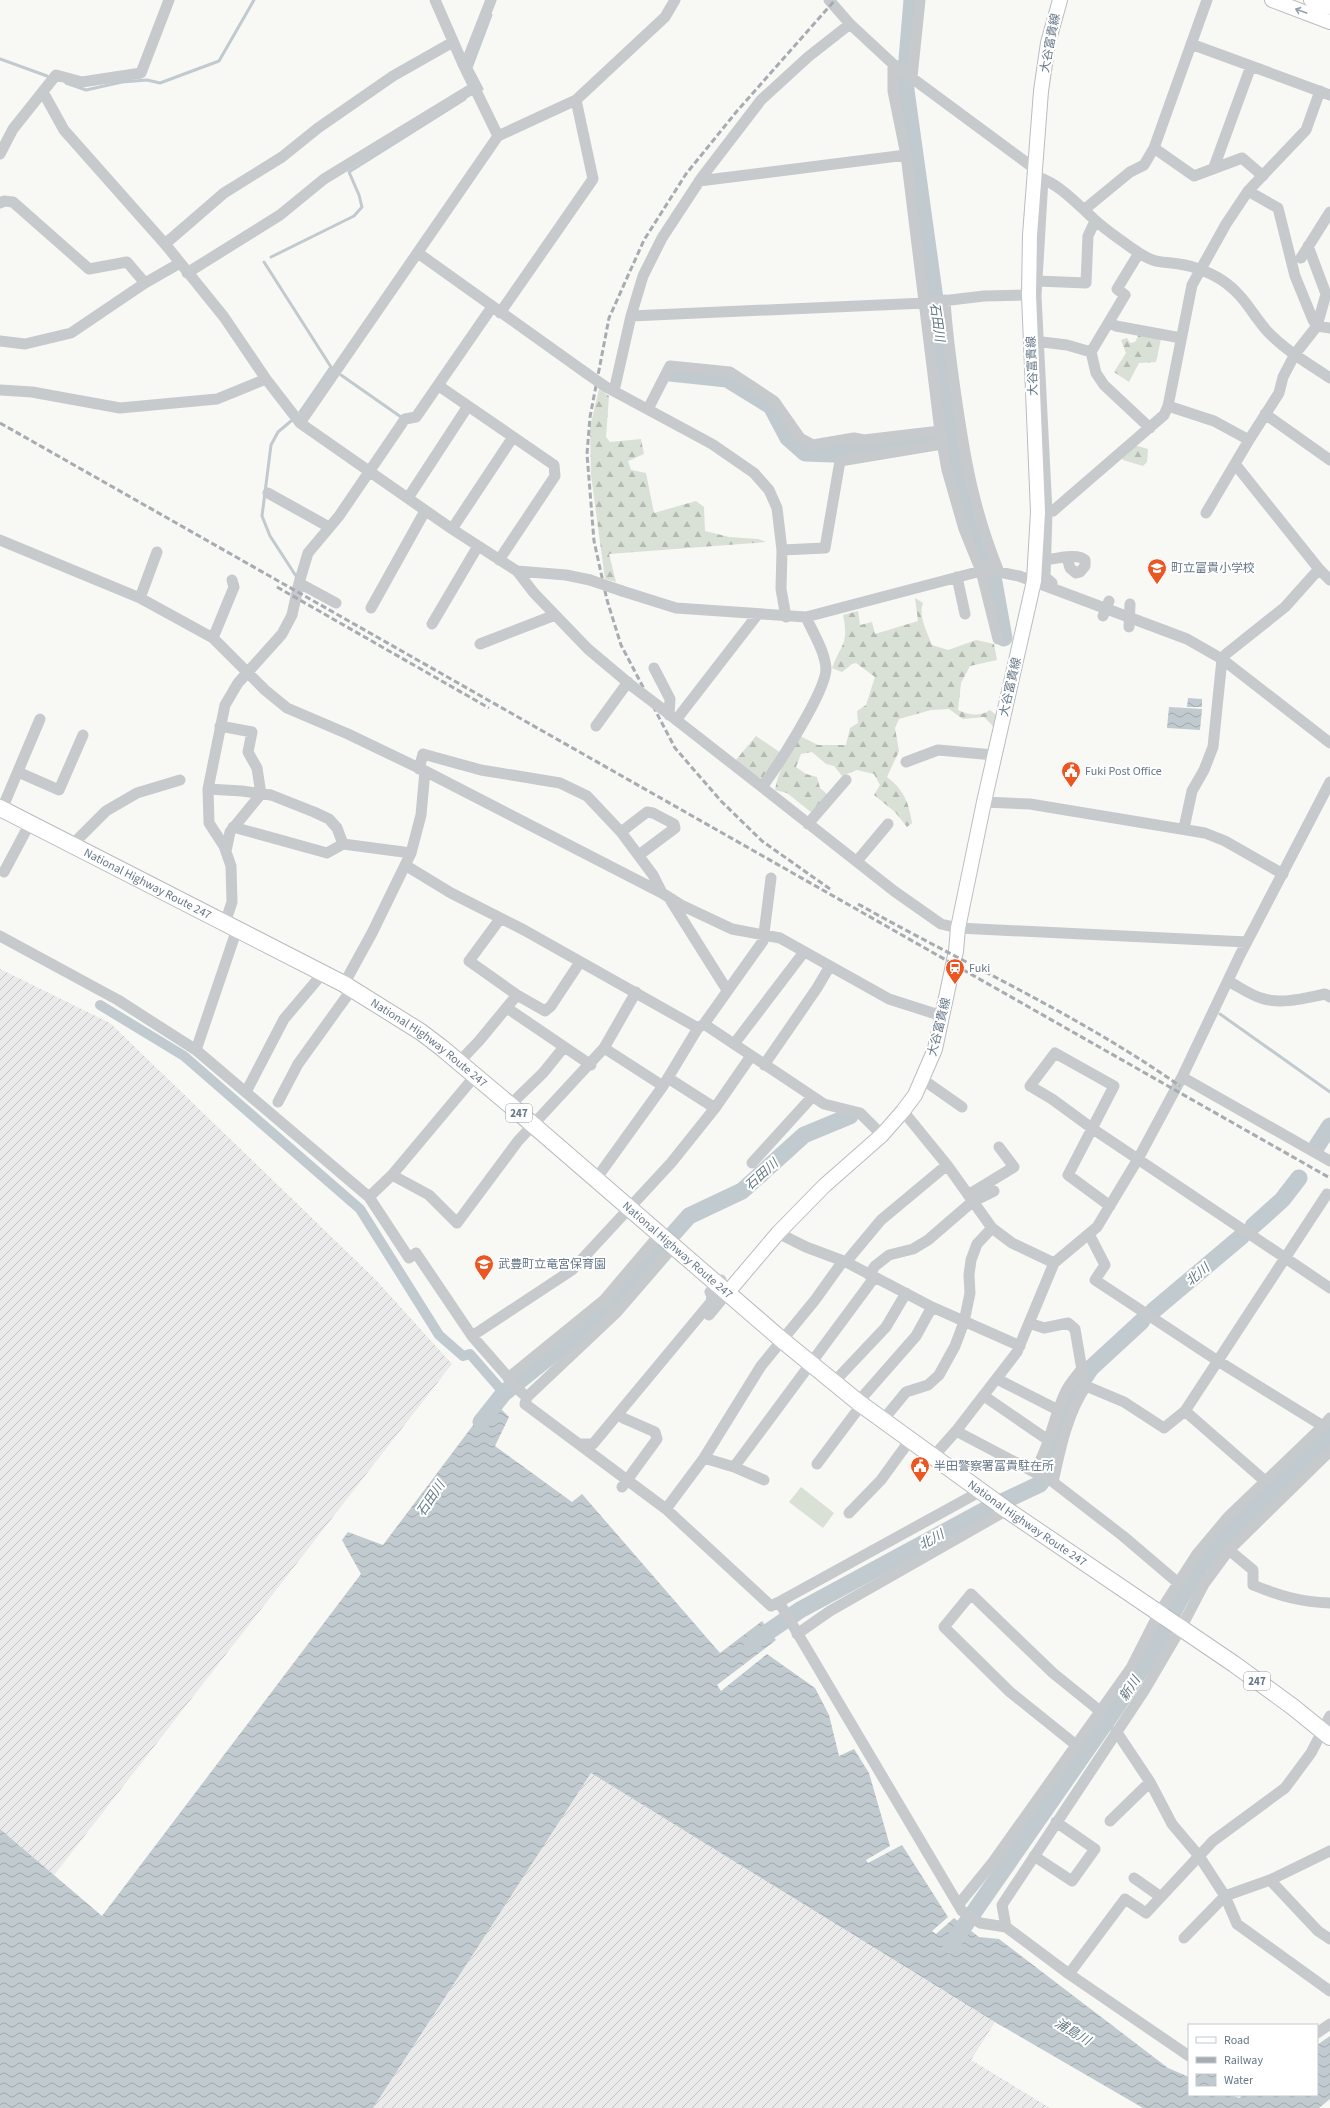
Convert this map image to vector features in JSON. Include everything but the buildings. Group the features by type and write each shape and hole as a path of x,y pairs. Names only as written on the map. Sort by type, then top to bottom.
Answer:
{"highway":[{"name":"National Highway Route 247","path":"1,808 72,845 230,923 323,973 348,983 421,1032 510,1105 674,1246 723,1285 810,1364 860,1403 984,1494 1181,1628 1293,1707 1327,1734"}],"main road":[{"name":"大谷富貴線","path":"723,1285 778,1233 824,1186 882,1135 915,1095 935,1049 956,951 958,928 994,755 1039,569 1042,512 1035,341 1029,295 1030,235 1038,181 1041,91 1048,43 1060,0"},
{"path":"1272,0 1330,22"},
{"path":"1310,0 1330,7"}],"street":[{"path":"0,154 13,129 56,75 82,82 141,73 169,0"},
{"path":"435,0 463,64 498,136"},
{"path":"463,64 467,61 491,0"},
{"path":"300,423 498,136 576,100 665,17 675,0"},
{"path":"830,0 850,24 896,66 912,77 1038,181 1085,209 1095,221 1139,253 1158,263 1179,264 1200,270 1226,283 1245,301 1254,316 1269,332 1295,354 1330,378"},
{"path":"912,77 920,0"},
{"path":"1085,209 1130,172 1144,165 1154,148 1207,0"},
{"path":"610,389 644,276 659,245 699,181 761,100 808,57 850,24"},
{"path":"165,244 224,193 282,157 318,128 393,76 453,42"},
{"path":"1042,512 1053,511 1150,428 1164,414 1168,406 1192,285 1226,224 1248,191 1306,130 1325,93 1191,44"},
{"path":"896,66 893,91 906,155 942,444 949,478 964,529 981,571 998,639"},
{"path":"1214,167 1251,66"},
{"path":"187,273 280,215 324,179 475,87"},
{"path":"43,92 64,130 165,244 224,317 266,380 300,423 452,529 517,571 555,615 588,649 630,684 808,824 941,924 958,928 1247,942"},
{"path":"196,1050 230,923 232,902 231,866 226,851 209,823 208,789 225,705 238,683 282,634 292,615 299,583 308,553 369,472 405,419 416,417 592,179 576,100"},
{"path":"1154,148 1194,176 1214,167 1242,158 1263,176"},
{"path":"699,181 906,155"},
{"path":"1038,181 1035,341 1091,352"},
{"path":"1248,191 1278,208 1295,276 1313,320 1317,326 1330,328"},
{"path":"0,203 4,201 13,202 88,269 127,262 145,283"},
{"path":"1301,258 1308,246 1327,222 1330,212"},
{"path":"1036,281 1086,283 1088,236 1095,221"},
{"path":"1206,514 1249,440 1279,393 1284,377 1295,354 1317,326 1326,294 1308,246"},
{"path":"418,253 496,310 610,389 712,444 754,473 769,490 777,508 782,550 781,589 786,617"},
{"path":"1139,253 1117,289 1126,295 1091,352 1096,373 1104,385 1150,428"},
{"path":"0,341 25,344 71,333 145,283 180,263"},
{"path":"631,316 925,303 984,296 1029,295"},
{"path":"944,300 947,336 967,470 982,525 999,572"},
{"path":"1110,323 1116,326 1181,338"},
{"path":"648,409 670,366 730,372 774,401 800,438 813,445 835,440 854,438 864,440 940,431"},
{"path":"0,390 32,392 120,408 217,399 266,380"},
{"path":"439,386 554,465 555,476 499,560"},
{"path":"408,498 468,406"},
{"path":"1168,406 1214,421 1249,440"},
{"path":"1266,414 1330,459"},
{"path":"452,529 513,437"},
{"path":"782,550 825,548 840,461 942,444"},
{"path":"1235,464 1319,569 1330,580"},
{"path":"268,493 329,527"},
{"path":"371,608 425,510"},
{"path":"0,540 140,598 213,638 248,673 287,708 348,734 422,770 732,929 780,938 888,999 942,1016"},
{"path":"432,624 478,546"},
{"path":"140,598 157,552"},
{"path":"517,571 590,580 676,608 786,617 806,617 981,571 999,572 1039,569 1067,558"},
{"path":"1039,569 1052,586 1187,639 1224,656 1330,734"},
{"path":"1184,828 1191,796 1204,770 1213,747 1224,656 1285,607 1319,569"},
{"path":"957,577 965,614"},
{"path":"213,638 234,587 232,580"},
{"path":"299,583 336,604"},
{"path":"1103,616 1109,601"},
{"path":"1129,627 1130,604"},
{"path":"669,714 758,614"},
{"path":"480,644 555,615"},
{"path":"762,787 777,766 815,700 826,670 824,658 806,617"},
{"path":"1224,656 1330,743"},
{"path":"654,668 670,699 669,714"},
{"path":"596,726 630,684"},
{"path":"1,808 40,719"},
{"path":"220,726 252,732 248,752 257,768 261,794 233,827 230,832 226,851"},
{"path":"18,772 59,790 84,735"},
{"path":"906,762 938,750 994,755"},
{"path":"278,1102 298,1064 348,983 410,853 421,815 423,754 481,770 560,783 587,796 621,832 639,855 727,990"},
{"path":"72,845 106,812 137,793 180,780"},
{"path":"808,824 846,780"},
{"path":"934,1457 984,1396 1017,1352 1054,1263 1097,1227 1110,1206 1182,1077 1247,942 1330,782"},
{"path":"208,789 270,795 329,819 337,828 343,844"},
{"path":"984,802 1030,804 1184,828 1205,833 1226,841 1283,874"},
{"path":"621,832 647,812 653,813 674,824 675,828 639,855"},
{"path":"4,872 30,823"},
{"path":"857,861 888,824"},
{"path":"233,827 327,853 343,844 410,853"},
{"path":"405,865 451,893 524,930 580,962 734,1044 824,1104 860,1113 882,1135"},
{"path":"596,1179 666,1082 701,1026 763,941 771,878"},
{"path":"500,919 469,961 517,995 545,1011 551,1006 580,962"},
{"path":"230,923 370,993"},
{"path":"0,936 118,1000 196,1050 369,1196 409,1258 416,1253 472,1336 508,1378 527,1396"},
{"path":"734,1044 804,952"},
{"path":"764,1065 817,988 830,966"},
{"path":"246,1092 284,1019 323,973"},
{"path":"1228,981 1260,998 1278,1001 1328,995"},
{"path":"392,1175 429,1195 457,1223 532,1125 591,1064 604,1048 636,992"},
{"path":"459,1062 517,995"},
{"path":"507,1008 591,1064"},
{"path":"510,1105 543,1073 564,1047"},
{"path":"604,1048 715,1108"},
{"path":"1110,1206 1068,1175 1093,1129 1114,1086 1055,1053 1030,1086 1052,1099 1093,1129 1330,1288"},
{"path":"472,1336 572,1270 628,1207 671,1163 715,1108 751,1056"},
{"path":"369,1196 392,1175 475,1076"},
{"path":"1182,1077 1330,1161"},
{"path":"922,1079 962,1107"},
{"path":"752,1163 812,1097"},
{"path":"903,1111 946,1165 992,1228 1012,1243 1054,1263"},
{"path":"734,1467 857,1303 872,1276 875,1266 889,1256 913,1249 928,1240 970,1199 1014,1167 1000,1147"},
{"path":"666,1509 704,1458 744,1390 844,1262 881,1220 946,1165"},
{"path":"970,1199 994,1191"},
{"path":"1029,1323 1044,1328 1068,1323 1075,1329 1081,1370 1086,1386 1124,1402 1164,1428 1185,1411 1286,1258 1326,1194"},
{"path":"883,1420 906,1392 928,1385 939,1375 955,1346 964,1322 970,1293 969,1275 971,1260 977,1244 992,1228"},
{"path":"778,1233 806,1247 844,1262 964,1322 1020,1346"},
{"path":"508,1378 604,1300 660,1234"},
{"path":"961,1908 1131,1668 1159,1613 1177,1582 1206,1543 1265,1481 1327,1422 1218,1362 1095,1280 1105,1265 1089,1234"},
{"path":"674,1246 617,1312 527,1396 525,1404 579,1444 590,1459 666,1509 771,1606 781,1606 984,1494"},
{"path":"590,1459 716,1307 723,1285"},
{"path":"834,1382 886,1327 906,1293"},
{"path":"604,1300 617,1312"},
{"path":"579,1444 593,1444 716,1307"},
{"path":"817,1464 860,1403 916,1336 932,1307"},
{"path":"1034,1472 1044,1457 1058,1410 1067,1389 1081,1370"},
{"path":"997,1379 1058,1410"},
{"path":"1053,1482 1061,1446 1077,1399 1086,1386"},
{"path":"984,1396 1048,1440"},
{"path":"1185,1411 1265,1481"},
{"path":"623,1418 655,1432 657,1439 625,1483"},
{"path":"956,1431 1053,1482 1123,1536 1177,1582"},
{"path":"849,1513 881,1480 910,1440"},
{"path":"1006,1927 1002,1905 1116,1731 1144,1691 1181,1628 1204,1584 1229,1550 1330,1451"},
{"path":"704,1458 734,1467 764,1480"},
{"path":"796,1630 1007,1510"},
{"path":"1229,1550 1254,1570 1253,1585 1274,1594 1304,1602 1330,1603"},
{"path":"1076,1745 1010,1692 944,1627 971,1594 1053,1673 1100,1711"},
{"path":"781,1606 961,1908 980,1923 1006,1927 1069,1974 1188,2055"},
{"path":"1069,1974 1125,1899 1146,1913 1213,1841 1285,1788 1327,1734 1330,1716"},
{"path":"1116,1731 1150,1782 1172,1824 1199,1856 1226,1896 1237,1924 1330,1991"},
{"path":"1110,1820 1150,1782"},
{"path":"1034,1856 1072,1881 1095,1850 1056,1822"},
{"path":"1184,1938 1226,1896 1270,1880 1330,1850"},
{"path":"1134,1878 1161,1897"},
{"path":"1270,1880 1318,1931 1330,1939"},
{"path":"1318,2032 1330,2024"}],"shaded area":[{"path":"0,969 110,1023 375,1279 452,1364 54,1875 0,1829"},
{"path":"591,1773 995,2022 971,2060 1050,2108 373,2108"}],"green space":[{"path":"1139,334 1161,339 1156,362 1139,363 1129,382 1114,372 1126,353 1121,340 1127,338 1130,343 1135,342"},
{"path":"599,389 609,396 606,437 610,442 641,439 644,454 628,461 631,470 646,473 654,513 696,501 704,507 705,531 729,537 758,539 766,542 609,554 616,582 605,579 591,475 590,427"},
{"path":"1134,445 1148,449 1147,462 1143,466 1123,460 1121,455"},
{"path":"915,598 923,603 922,619 932,645 948,650 976,640 994,644 997,660 970,666 961,683 958,710 966,713 982,714 990,710 996,715 993,726 984,717 963,719 949,709 931,710 899,719 895,728 899,751 887,777 898,787 905,797 912,823 907,827 895,812 874,795 880,785 874,774 857,770 842,776 834,766 826,764 812,752 801,754 796,767 806,774 817,777 820,788 829,796 812,813 787,793 775,790 784,762 798,735 818,745 846,745 850,728 858,723 857,711 866,705 875,677 856,663 852,664 842,672 832,668 844,643 845,625 843,615 858,611 860,625 872,622 875,634 918,621"},
{"path":"756,736 781,753 762,783 735,761"},
{"path":"801,1487 834,1513 823,1528 789,1502"}],"water":[{"path":"1188,698 1202,699 1202,707 1187,707"},
{"path":"1169,707 1202,709 1200,730 1167,728"},
{"name":"浦島川","path":"492,1400 509,1417 495,1446 572,1502 582,1494 720,1653 762,1621 776,1640 717,1685 721,1691 767,1654 815,1688 829,1715 839,1756 854,1749 869,1773 890,1846 866,1860 868,1863 902,1845 948,1917 932,1931 936,1934 954,1918 979,1937 999,1939 1168,2068 1188,2077 1188,2096 1234,2096 1239,2098 1242,2096 1318,2096 1318,2044 1330,2036 1330,2099 1319,2108 1143,2108 995,2022 591,1773 373,2108 0,2108 0,1829 102,1916 361,1574 342,1540 348,1532 383,1545"}],"waterway":[{"path":"66,83 86,90 122,82 147,80 160,83 219,61 254,0"},
{"name":"石田川","path":"912,0 905,83 954,436 966,497 994,582 1004,638"},
{"path":"482,89 471,68 491,15"},
{"path":"0,59 47,76"},
{"path":"271,257 354,216 362,207 359,195 349,172 465,99"},
{"path":"264,262 331,367 300,412"},
{"path":"670,373 727,379 771,406 788,438 805,453 833,454 936,438"},
{"path":"341,375 401,417"},
{"path":"291,421 278,432 271,445 262,516 270,536 296,576"},
{"path":"100,1005 184,1056 360,1209 439,1335 463,1356 470,1354 504,1393"},
{"path":"1220,1014 1330,1092"},
{"name":"石田川","path":"674,1233 689,1216 742,1191 804,1135 850,1116"},
{"name":"北川","path":"1317,1146 1330,1126"},
{"name":"北川","path":"1253,1226 1282,1200 1299,1178"},
{"name":"北川","path":"1153,1311 1242,1236"},
{"name":"石田川","path":"612,1302 660,1250"},
{"name":"石田川","path":"481,1422 504,1393 575,1336 607,1307"},
{"name":"北川","path":"752,1643 800,1610 985,1510 1040,1484 1047,1474 1070,1399 1091,1368 1142,1321"},
{"name":"新川","path":"951,1945 1115,1709 1154,1649 1179,1601 1200,1566 1254,1507 1330,1434"}],"railway":[{"path":"830,889 762,841 721,801 675,748 621,645 607,600 594,541 587,454 590,417 609,318 644,240 686,174 737,111 835,0"},
{"path":"0,423 1330,1178"},
{"path":"277,587 489,708"},
{"path":"858,904 1062,1013 1142,1060 1180,1086"}],"place":[{"name":"町立富貴小学校","path":"1157,585"},
{"name":"Fuki Post Office","path":"1071,788"},
{"name":"Fuki","path":"955,985"},
{"name":"武豊町立竜宮保育園","path":"484,1281"},
{"name":"半田警察署冨貴駐在所","path":"920,1483"}]}
